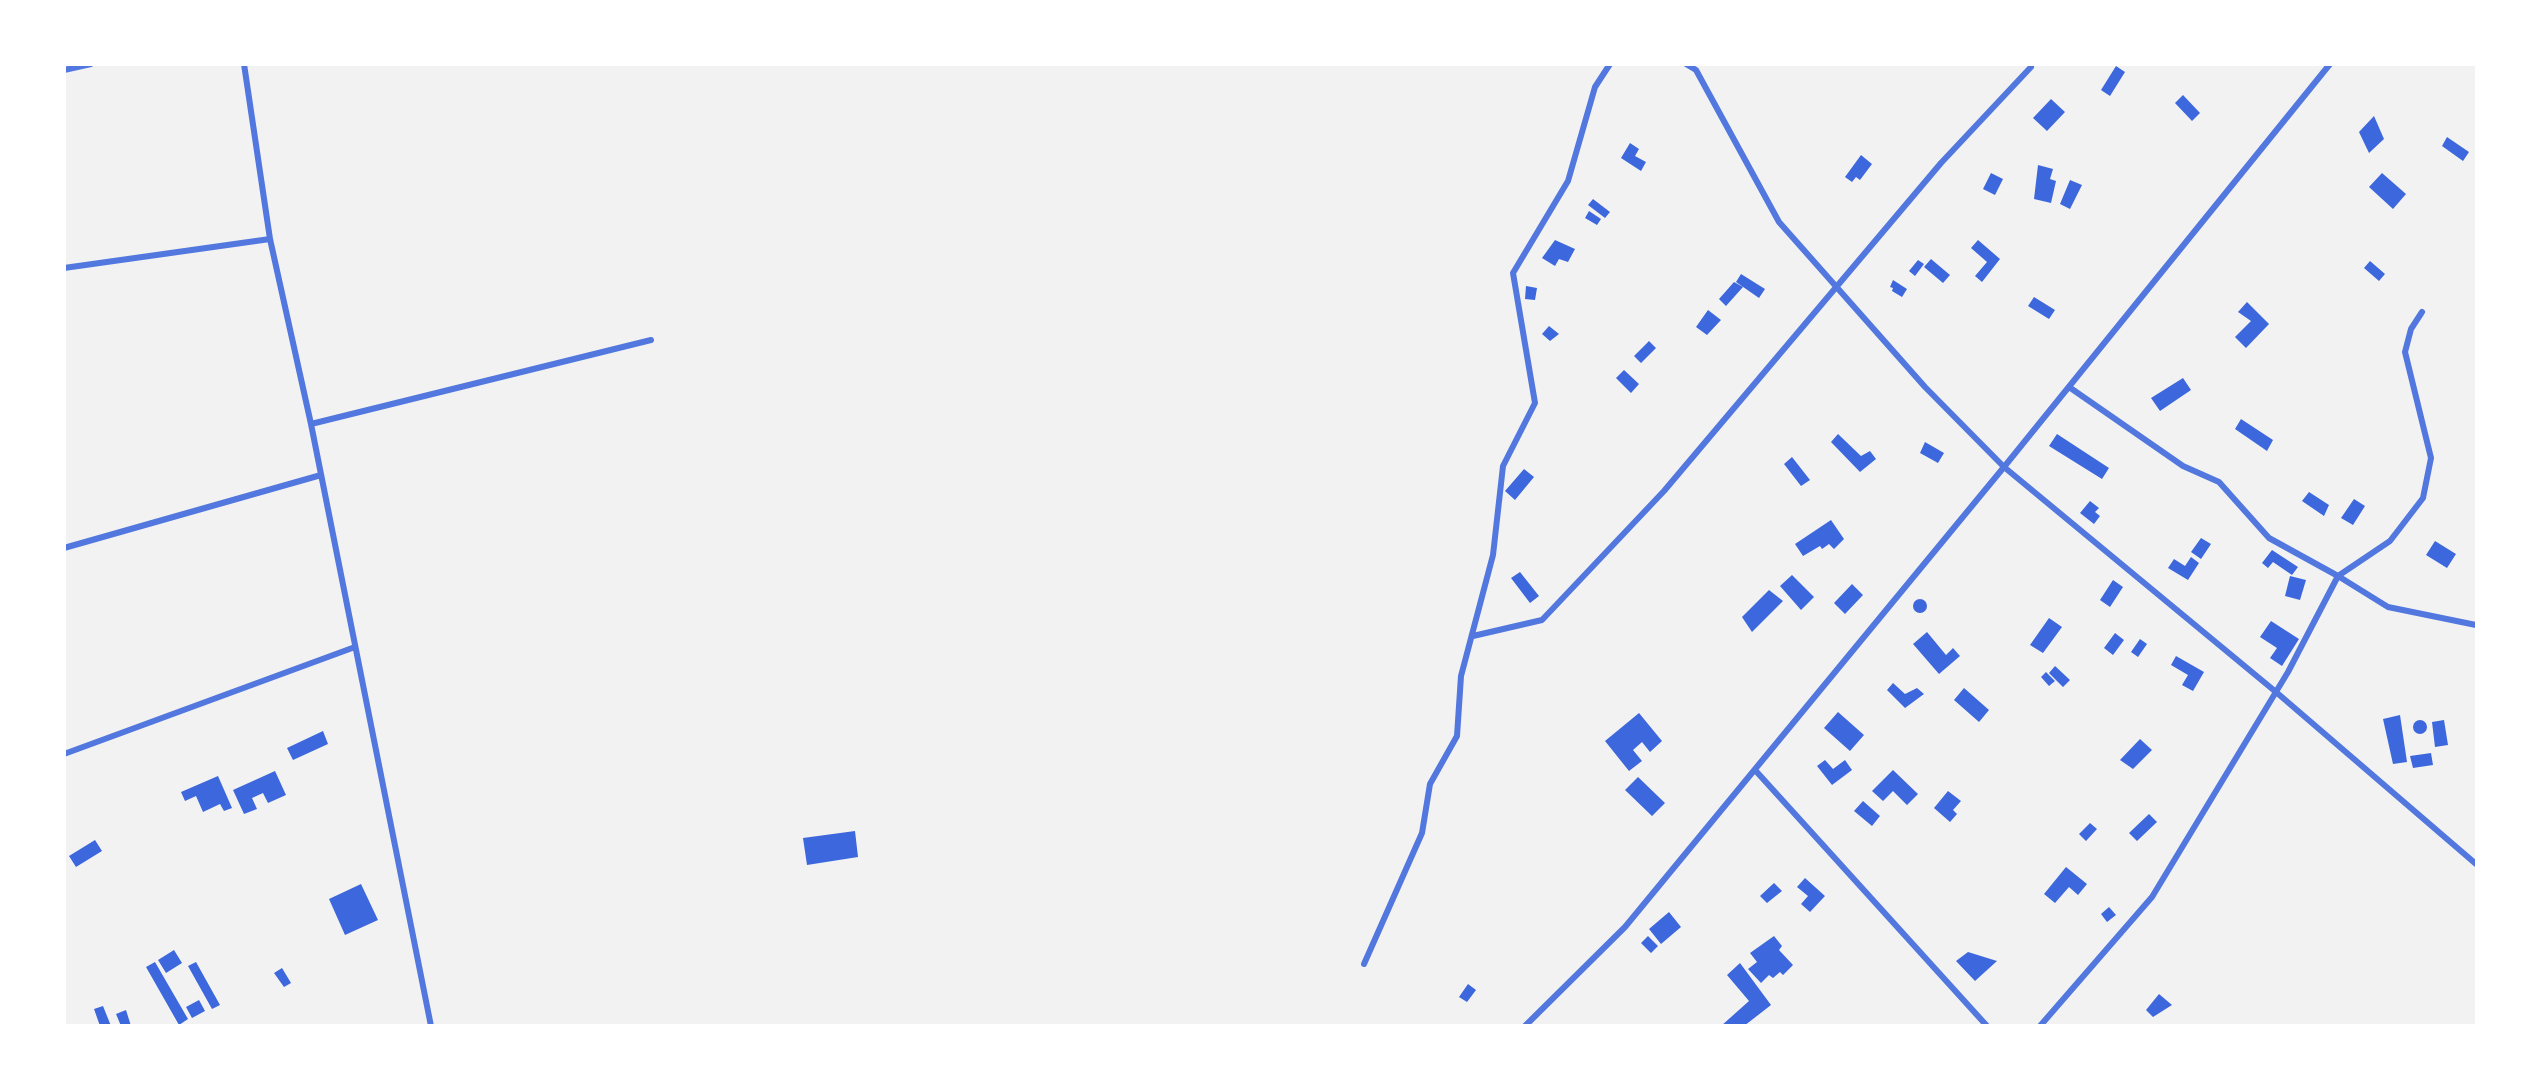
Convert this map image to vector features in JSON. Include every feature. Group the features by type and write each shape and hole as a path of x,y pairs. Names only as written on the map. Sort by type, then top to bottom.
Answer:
{"street":[{"path":"64,70 91,64"},
{"path":"244,64 270,239 311,424 431,1026"},
{"path":"1364,964 1422,833 1430,784 1457,736 1461,676 1493,555 1503,466 1534,403 1513,273 1569,181 1595,87 1610,64"},
{"path":"1686,64 1696,70 1779,222 1925,387 2004,467 2276,692 2476,864"},
{"path":"1525,1026 1625,927 2004,467 2330,64"},
{"path":"1473,636 1542,620 1664,491 1941,164 2031,67"},
{"path":"64,268 270,239"},
{"path":"2040,1026 2152,897 2276,692 2338,576 2390,541 2423,498 2432,458 2405,351 2411,329 2422,312"},
{"path":"311,424 651,340"},
{"path":"2069,387 2183,466 2219,482 2269,538 2388,607 2476,625"},
{"path":"64,549 321,476"},
{"path":"64,754 355,647"},
{"path":"1755,770 1987,1026"}],"building":[{"path":"2116,66 2125,72 2110,96 2101,90"},
{"path":"2183,95 2200,113 2192,121 2175,103"},
{"path":"2051,99 2065,112 2047,131 2033,118"},
{"path":"2374,116 2384,139 2369,153 2359,132"},
{"path":"2447,137 2469,152 2463,161 2442,146"},
{"path":"1630,143 1639,149 1635,156 1646,162 1641,171 1621,158"},
{"path":"1861,155 1872,164 1860,180 1856,177 1852,182 1845,177"},
{"path":"2038,165 2053,169 2050,179 2056,181 2051,203 2034,199"},
{"path":"1991,173 2003,179 1995,195 1983,189"},
{"path":"2382,173 2406,194 2393,209 2369,187"},
{"path":"2070,180 2082,185 2070,209 2060,204"},
{"path":"1593,199 1610,212 1605,218 1588,205"},
{"path":"1589,211 1601,219 1597,225 1585,218"},
{"path":"1555,240 1575,249 1568,262 1559,259 1555,266 1542,258"},
{"path":"1978,240 2000,259 1982,282 1975,276 1987,262 1971,248"},
{"path":"1931,259 1950,275 1943,283 1924,267"},
{"path":"1918,260 1924,264 1915,276 1909,271"},
{"path":"2370,261 2385,274 2379,281 2364,268"},
{"path":"1741,274 1765,289 1759,298 1736,282"},
{"path":"1893,280 1907,289 1902,297 1892,291 1893,288 1890,287"},
{"path":"1734,282 1743,287 1726,306 1719,299"},
{"path":"1526,286 1537,288 1535,300 1525,299"},
{"path":"2034,297 2055,310 2049,319 2028,306"},
{"path":"2247,302 2269,324 2246,348 2235,337 2251,321 2238,312"},
{"path":"1708,310 1721,320 1707,335 1696,327"},
{"path":"1549,326 1559,334 1550,341 1542,334"},
{"path":"1649,341 1656,348 1641,363 1634,356"},
{"path":"1624,370 1639,384 1631,393 1616,378"},
{"path":"2183,378 2191,390 2160,411 2151,398"},
{"path":"2241,419 2273,440 2267,451 2235,429"},
{"path":"1838,434 1861,456 1870,451 1876,459 1860,472 1831,442"},
{"path":"2057,434 2109,468 2102,479 2049,446"},
{"path":"1925,442 1944,453 1938,463 1920,453"},
{"path":"1792,457 1810,480 1801,486 1784,464"},
{"path":"1524,469 1534,477 1515,500 1505,491"},
{"path":"2309,492 2329,505 2324,516 2302,501"},
{"path":"2354,499 2365,506 2353,525 2341,518"},
{"path":"2090,501 2099,508 2095,512 2100,516 2094,524 2080,513"},
{"path":"1831,520 1844,539 1834,549 1829,544 1822,549 1820,546 1803,556 1795,544"},
{"path":"2201,538 2211,544 2201,559 2191,552"},
{"path":"2435,541 2456,554 2447,568 2426,555"},
{"path":"2272,550 2298,567 2292,575 2273,562 2268,568 2262,563"},
{"path":"2191,557 2199,563 2188,580 2168,568 2174,559 2185,566"},
{"path":"1520,572 1539,596 1530,603 1511,578"},
{"path":"1792,575 1814,597 1801,610 1780,586"},
{"path":"2290,576 2306,580 2300,600 2285,596"},
{"path":"2113,580 2123,587 2110,607 2100,600"},
{"path":"1852,584 1863,595 1845,614 1834,603"},
{"path":"1769,590 1783,601 1752,632 1742,617"},
{"path":"1917,599 1923,599 1927,606 1923,613 1917,613 1913,609 1913,603"},
{"path":"2049,618 2062,627 2043,653 2030,645"},
{"path":"2271,621 2299,639 2282,666 2270,658 2277,648 2260,637"},
{"path":"1927,632 1946,655 1953,648 1960,656 1939,674 1913,644"},
{"path":"2115,633 2124,640 2113,655 2104,648"},
{"path":"2140,639 2147,644 2138,657 2131,652"},
{"path":"2176,656 2204,672 2193,691 2182,685 2188,675 2171,665"},
{"path":"2055,666 2070,680 2063,687 2049,673"},
{"path":"2046,672 2055,681 2049,686 2041,677"},
{"path":"1893,683 1905,694 1917,688 1924,694 1905,708 1887,690"},
{"path":"1964,688 1989,710 1979,722 1954,700"},
{"path":"1838,712 1864,735 1850,751 1824,728"},
{"path":"1639,713 1662,741 1650,752 1642,742 1633,750 1642,761 1629,771 1605,741"},
{"path":"2400,715 2407,762 2393,764 2383,719"},
{"path":"2420,720 2425,722 2427,727 2425,732 2420,734 2415,732 2413,727 2415,722"},
{"path":"2444,720 2448,745 2435,747 2432,722"},
{"path":"323,731 328,744 293,760 287,748"},
{"path":"2140,739 2152,750 2133,769 2120,760"},
{"path":"2431,753 2433,765 2413,768 2410,756"},
{"path":"1825,760 1833,769 1845,760 1852,770 1832,785 1817,766"},
{"path":"1893,770 1918,794 1907,805 1893,791 1883,801 1872,791"},
{"path":"275,771 286,795 268,803 263,793 252,798 257,809 244,814 233,790"},
{"path":"218,776 232,808 224,811 220,804 203,812 196,796 185,801 181,792"},
{"path":"1638,777 1665,803 1652,816 1625,790"},
{"path":"1948,791 1961,801 1953,810 1957,814 1950,822 1934,808"},
{"path":"1863,801 1880,816 1872,826 1854,811"},
{"path":"2149,814 2157,822 2137,841 2129,833"},
{"path":"2090,823 2097,829 2086,841 2079,834"},
{"path":"855,831 858,857 807,865 803,838"},
{"path":"95,840 102,851 76,867 69,856"},
{"path":"2066,867 2087,884 2078,895 2069,887 2055,903 2044,894"},
{"path":"1805,878 1825,896 1810,912 1801,904 1808,896 1797,887"},
{"path":"1774,883 1782,891 1767,903 1760,896"},
{"path":"361,884 378,920 345,935 329,899"},
{"path":"2109,907 2116,915 2107,922 2101,914"},
{"path":"1669,912 1681,927 1661,944 1649,929"},
{"path":"1648,936 1658,946 1651,953 1641,943"},
{"path":"1774,936 1782,946 1779,950 1793,965 1783,975 1780,972 1773,978 1769,975 1761,983 1748,969 1757,962 1750,953"},
{"path":"174,950 182,963 166,973 158,960"},
{"path":"1968,952 1997,961 1975,981 1956,961"},
{"path":"155,962 188,1019 179,1025 146,967"},
{"path":"196,962 220,1005 212,1009 188,966"},
{"path":"1740,963 1771,1005 1744,1026 1721,1026 1749,1001 1727,975"},
{"path":"282,968 291,983 284,987 274,973"},
{"path":"1468,984 1476,990 1467,1002 1459,997"},
{"path":"2159,994 2172,1005 2153,1017 2146,1010"},
{"path":"199,1000 205,1011 192,1018 186,1007"},
{"path":"103,1006 111,1026 100,1026 94,1009"},
{"path":"126,1010 131,1026 121,1026 116,1014"}]}
